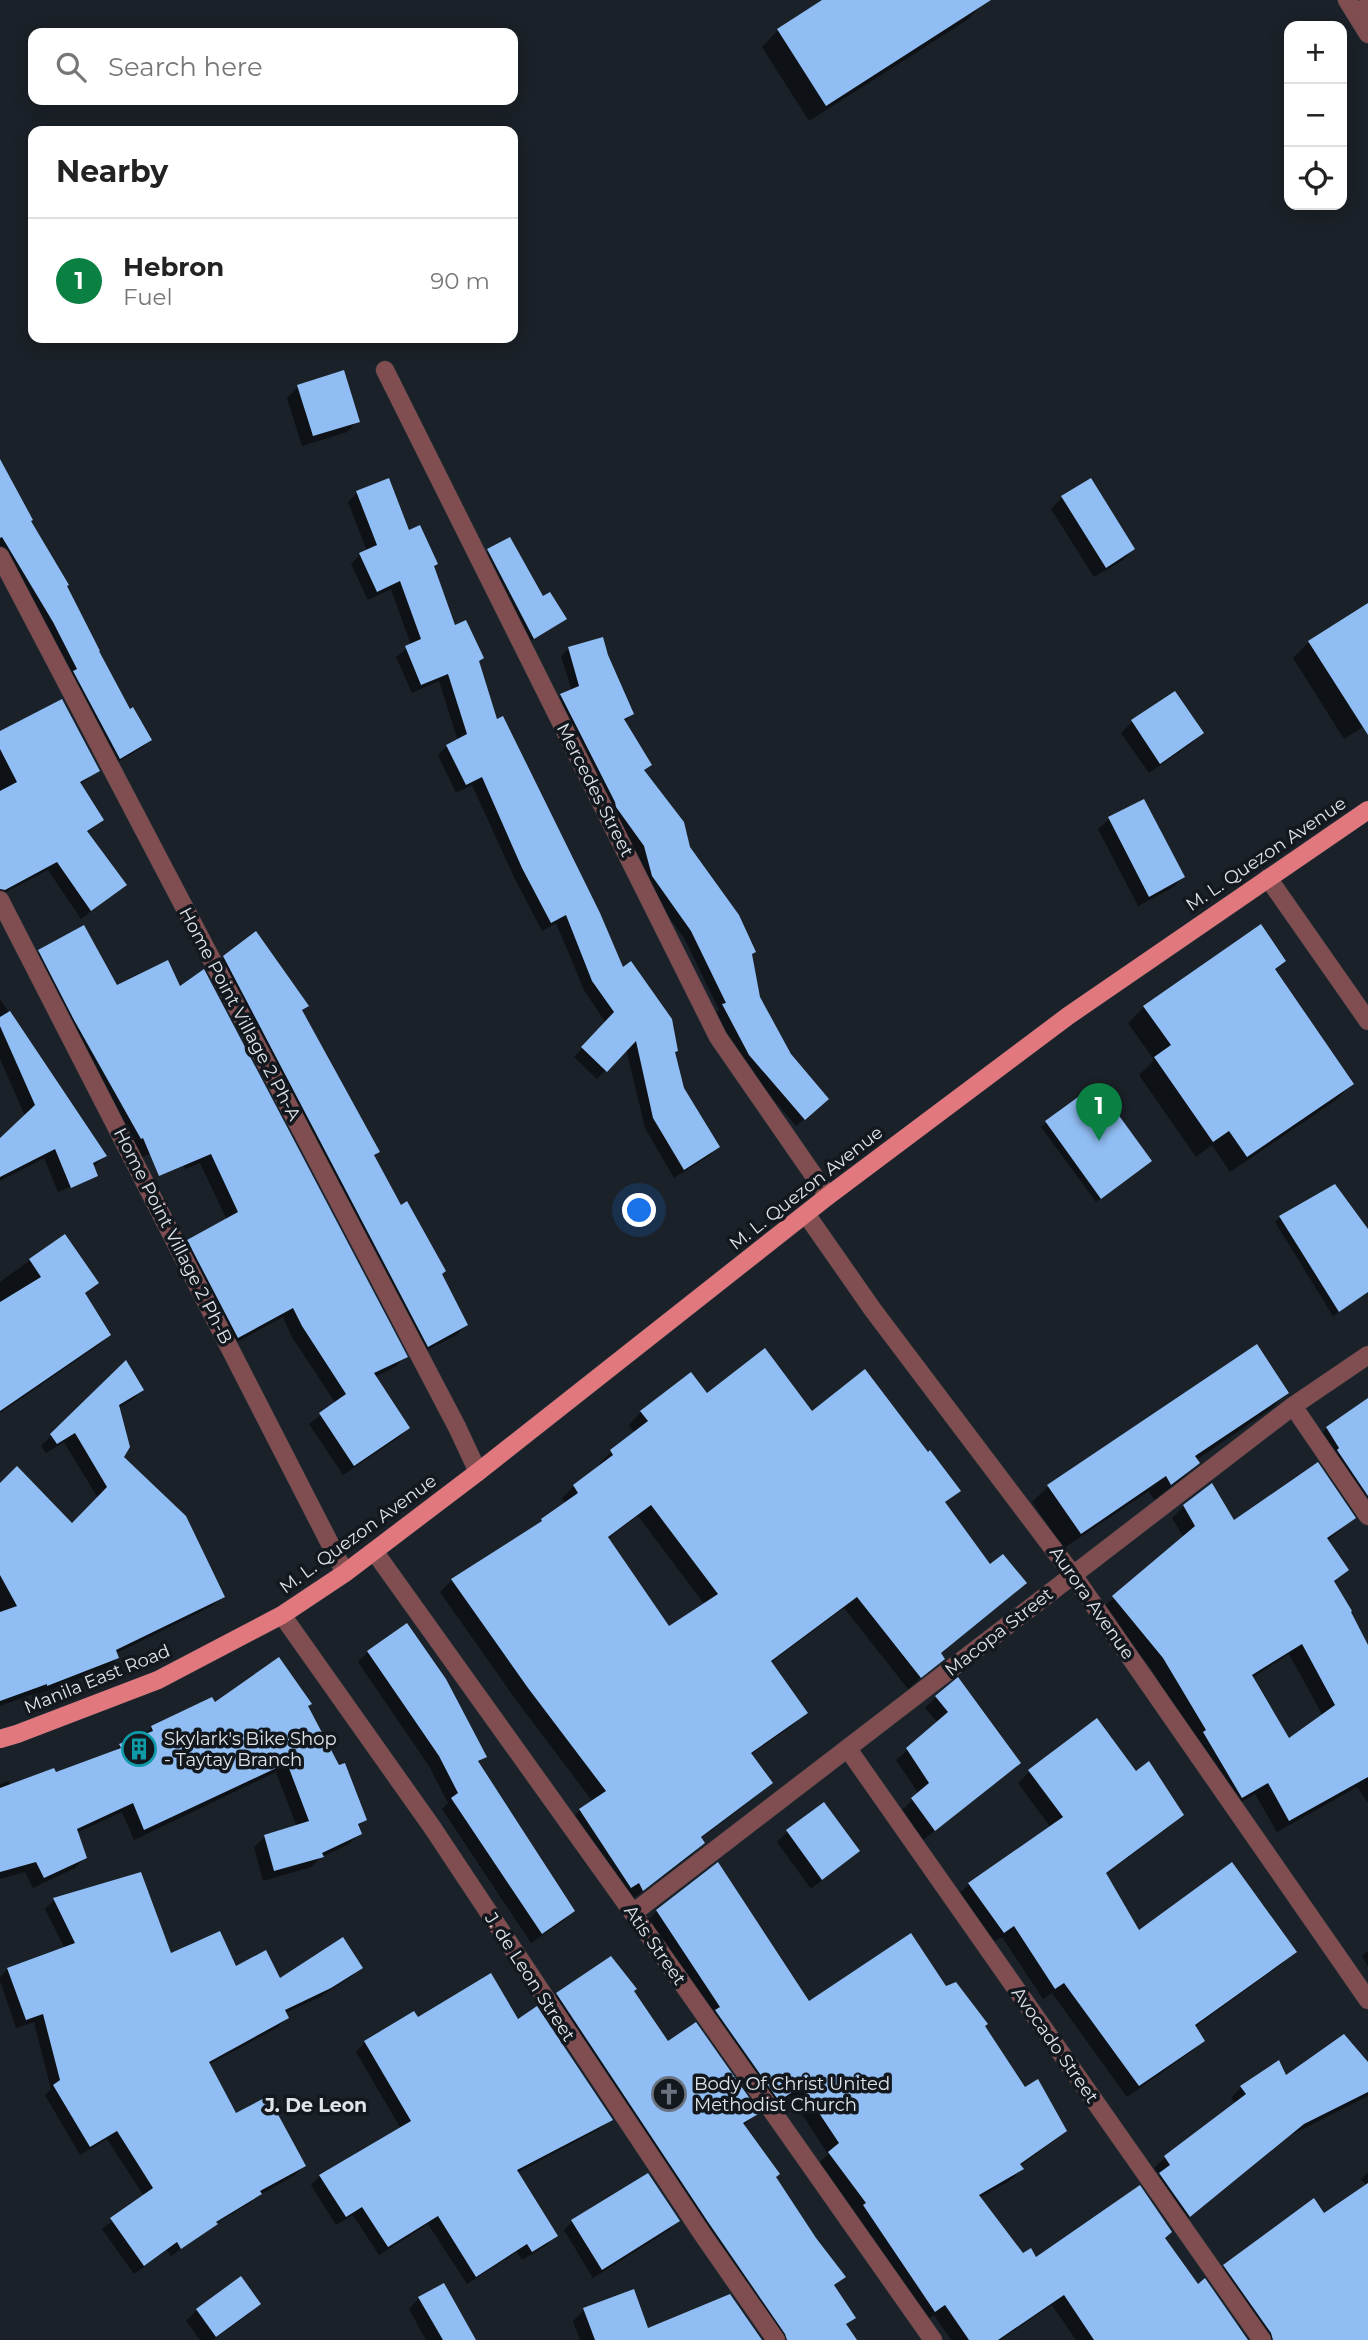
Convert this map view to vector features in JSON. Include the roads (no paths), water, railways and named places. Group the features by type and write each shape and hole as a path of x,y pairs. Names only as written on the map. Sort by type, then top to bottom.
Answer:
{"main road":[{"name":"M. L. Quezon Avenue","path":"282,1615 345,1573 478,1472 828,1196 1068,1016 1368,810"},
{"name":"Manila East Road","path":"0,1739 158,1680 282,1615"}],"street":[{"path":"1357,6 1368,34"},
{"name":"Mercedes Street","path":"384,370 718,1037 828,1196"},
{"name":"Home Point Village 2 Ph-A","path":"0,556 457,1427 478,1472"},
{"path":"1268,878 1368,1021"},
{"name":"Home Point Village 2 Ph-B","path":"0,900 345,1573"},
{"name":"Aurora Avenue","path":"806,1214 873,1310 1073,1575 1368,2000"},
{"name":"Macopa Street","path":"633,1913 1293,1406 1368,1355"},
{"path":"1293,1406 1368,1516"},
{"name":"Atis Street","path":"374,1551 933,2340"},
{"name":"J. de Leon Street","path":"282,1615 432,1827 703,2235 776,2340"},
{"name":"Avocado Street","path":"848,1749 1262,2340"}],"place":[{"name":"Hebron","path":"1099,1141"},
{"name":"Skylark's Bike Shop - Taytay Branch","path":"139,1749"},
{"name":"Body Of Christ United Methodist Church","path":"669,2094"}],"district":[{"name":"J. De Leon","path":"316,2105"}]}
